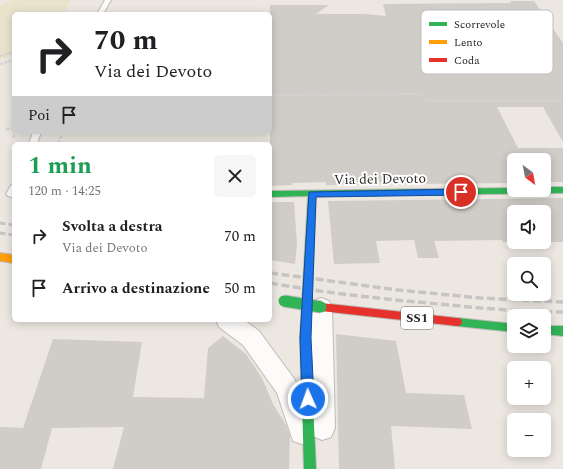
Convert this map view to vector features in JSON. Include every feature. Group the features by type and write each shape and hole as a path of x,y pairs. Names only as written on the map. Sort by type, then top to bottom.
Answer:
{"street":[{"name":"Via dei Devoto","path":"272,194 563,190"},
{"path":"310,464 305,338 312,194"},
{"path":"0,256 12,259"},
{"path":"280,300 320,307 322,428 310,464"},
{"name":"SS1","path":"320,307 507,327"},
{"path":"229,322 251,338 287,388 310,464"},
{"path":"551,330 563,331"}],"lane":[{"path":"101,12 108,0"}],"path":[{"path":"0,56 12,53"},
{"path":"0,64 12,61"},
{"path":"272,95 423,94 427,101 563,101"},
{"path":"6,129 12,128"},
{"path":"13,138 15,134"}],"sand":[{"path":"14,0 71,0 64,12 12,12 12,56 0,59 0,5"}],"building":[{"path":"510,1 534,1 540,10 421,10 421,74 553,74 553,29 563,43 563,142 543,107 497,107 518,148 563,148 563,182 551,182 551,153 507,153 507,183 326,185 326,182 292,183 292,185 272,186 272,142 270,142 270,134 272,134 272,12 270,12 270,5 329,5 316,14 364,14 386,16 383,4 511,3"},
{"path":"563,198 563,242 551,242 551,205 507,205 507,242 503,242 502,240 434,241 439,258 418,258 414,240 376,241 380,263 334,264 328,201"},
{"path":"272,202 294,202 297,243 295,264 272,260"},
{"path":"336,334 396,341 406,393 464,395 472,429 391,426 395,469 339,469"},
{"path":"223,336 246,354 262,378 273,404 286,425 290,435 289,469 113,469 124,427 52,428 41,469 0,469 0,427 23,428 53,339 142,342 133,397 204,398 208,348"}],"railway":[{"path":"0,223 12,225"},
{"path":"0,233 12,235"},
{"path":"272,273 398,290 480,298 563,302"},
{"path":"272,283 333,293 396,300 501,310 563,312"}],"traffic: fast":[{"path":"272,194 563,190"},
{"path":"310,469 305,338 312,194"},
{"path":"284,301 321,307"},
{"path":"457,322 507,327"},
{"path":"551,330 563,331"}],"traffic: slow":[{"path":"0,257 12,259"}],"traffic: jam":[{"path":"321,307 457,322"}],"route":[{"path":"308,399 305,338 312,194 461,192"}]}
